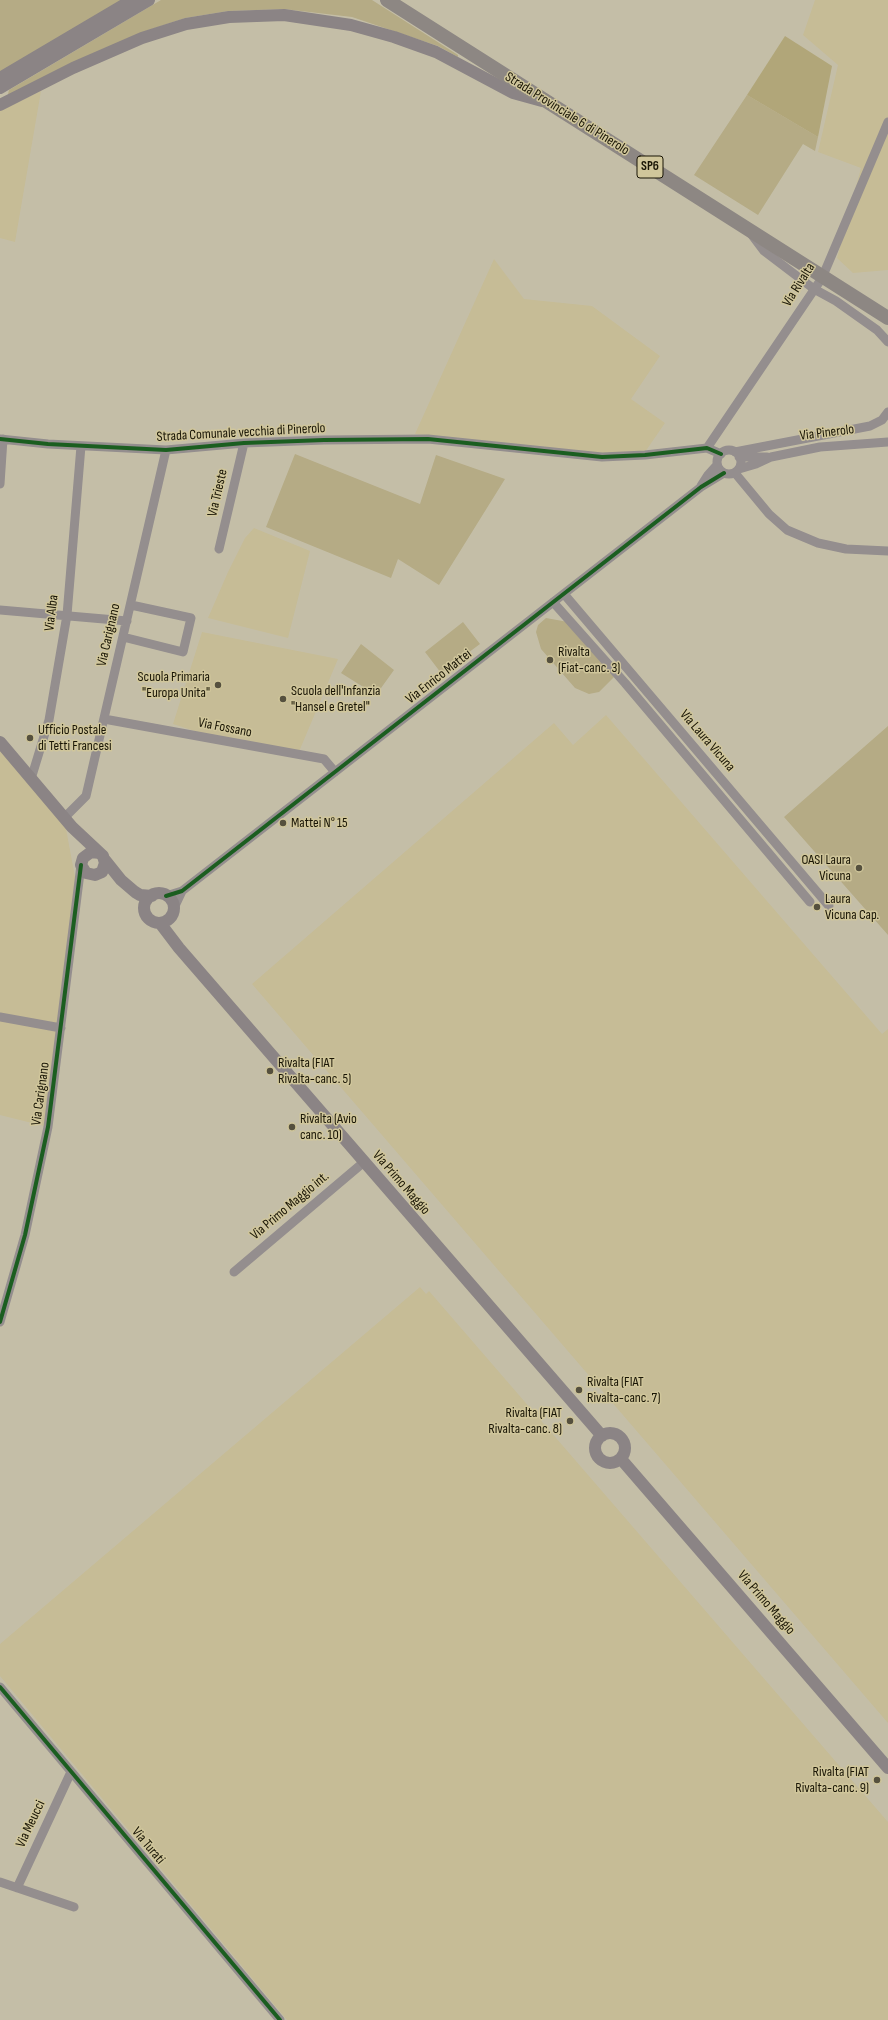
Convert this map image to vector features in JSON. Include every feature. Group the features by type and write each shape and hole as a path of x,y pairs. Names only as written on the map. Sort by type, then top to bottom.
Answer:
{"main road":[{"path":"0,78 132,0"},
{"path":"0,88 149,0"},
{"name":"Strada Provinciale 6 di Pinerolo","path":"387,0 748,229 818,283 888,318"},
{"path":"0,105 80,65 142,38 186,24 229,16 284,15 351,25 394,37 436,52 513,93 552,104"},
{"path":"0,742 68,822 102,857 121,880 140,895 152,896 161,894 166,896 173,903 168,916 150,920 145,913 144,908 145,903 152,896"},
{"path":"68,822 86,873 92,876 98,875 109,879 144,908"},
{"path":"82,861 91,852 102,857"},
{"path":"98,875 104,869 102,857"},
{"name":"Via Primo Maggio","path":"168,916 179,948 602,1436"},
{"path":"613,1434 623,1440 625,1452 621,1459 612,1463 607,1463 599,1458 596,1444 602,1436 613,1434"},
{"name":"Via Primo Maggio","path":"621,1459 888,1768"}],"street":[{"name":"Via Rivalta","path":"702,449 818,283 888,122"},
{"path":"818,283 836,301 877,330 888,342"},
{"path":"818,283 836,301"},
{"path":"719,459 728,451 737,455 870,426 882,420 888,412"},
{"path":"0,484 2,439"},
{"name":"Strada Comunale vecchia di Pinerolo","path":"2,439 81,446 166,450 244,443 324,440 428,439 602,457 644,455 702,449"},
{"name":"Via Pinerolo","path":"724,473 737,471 771,457 820,447 888,442"},
{"name":"Via Trieste","path":"219,549 244,443"},
{"name":"Via Alba","path":"32,779 49,720 67,615 81,446"},
{"path":"702,449 719,459 724,473"},
{"name":"Via Carignano","path":"68,822 86,796 166,450"},
{"path":"737,455 737,471 769,514 787,530 825,544 846,549 888,551"},
{"name":"Via Pinerolo","path":"737,455 771,457"},
{"name":"Via Enrico Mattei","path":"701,487 719,459"},
{"name":"Via Enrico Mattei","path":"166,896 182,891 701,487 724,473"},
{"name":"Via Laura Vicuna","path":"564,594 829,906"},
{"name":"Via Laura Vicuna","path":"554,602 625,683 810,902"},
{"path":"123,637 183,652 191,618 131,605"},
{"path":"0,610 127,621"},
{"name":"Via Fossano","path":"104,719 324,759 335,772"},
{"name":"Via Carignano","path":"0,1322 25,1235 48,1127 82,861"},
{"path":"78,892 88,880 98,875"},
{"name":"Via Enrico Mattei","path":"168,916 182,891"},
{"path":"0,1017 61,1028"},
{"name":"Via Primo Maggio int.","path":"234,1272 364,1162"},
{"name":"Via Turati","path":"0,1687 280,2020"},
{"name":"Via Meucci","path":"17,1888 71,1772"},
{"path":"0,1882 74,1907"}],"shaded area":[{"path":"0,0 122,0 0,72"},
{"path":"161,0 372,0 458,55 458,57 438,46 352,17 284,9 228,11 185,18 140,33 71,63 11,95 8,94 9,90"},
{"path":"815,0 888,0 888,270 853,273 837,258 861,168 818,152 838,65 803,35"},
{"path":"785,36 832,66 818,137 747,95"},
{"path":"41,91 15,242 0,238 0,111"},
{"path":"747,95 818,137 815,151 803,144 758,215 694,175"},
{"path":"494,259 524,299 592,306 660,356 631,399 665,423 645,452 604,453 415,434"},
{"path":"295,454 420,504 436,455 505,479 439,585 398,559 391,578 266,527"},
{"path":"254,528 310,551 288,638 208,618 245,538"},
{"path":"546,618 568,622 614,677 599,692 589,694 575,688 541,649 536,632 538,625"},
{"path":"463,622 480,644 441,673 425,652"},
{"path":"202,632 338,659 298,754 201,733 173,724"},
{"path":"361,644 394,670 376,695 341,673"},
{"path":"606,715 882,1034 888,1029 888,1723 252,984 554,723 573,745"},
{"name":"OASI Laura Vicuna","path":"888,726 888,935 784,817"},
{"path":"0,742 64,818 78,893 48,1127 0,1115"},
{"path":"420,1287 426,1294 429,1291 888,1822 888,2020 287,2020 0,1676 0,1644"}],"cycle path":[{"path":"0,439 48,444 166,450 244,443 324,440 428,439 602,457 645,455 707,448 721,454"},
{"path":"166,896 182,891 701,487 724,473"},
{"path":"0,1322 25,1235 48,1127 81,865"},
{"path":"0,1687 280,2020"}],"place":[{"name":"Rivalta (Fiat-canc. 3)","path":"550,660"},
{"name":"Scuola Primaria \"Europa Unita\"","path":"218,685"},
{"name":"Scuola dell'Infanzia \"Hansel e Gretel\"","path":"283,699"},
{"name":"Ufficio Postale di Tetti Francesi","path":"30,738"},
{"name":"Mattei N° 15","path":"283,823"},
{"name":"OASI Laura Vicuna","path":"859,868"},
{"name":"Laura Vicuna Cap.","path":"817,907"},
{"name":"Rivalta (FIAT Rivalta-canc. 5)","path":"270,1071"},
{"name":"Rivalta (Avio canc. 10)","path":"292,1127"},
{"name":"Rivalta (FIAT Rivalta-canc. 7)","path":"579,1390"},
{"name":"Rivalta (FIAT Rivalta-canc. 8)","path":"570,1421"},
{"name":"Rivalta (FIAT Rivalta-canc. 9)","path":"877,1780"}]}
